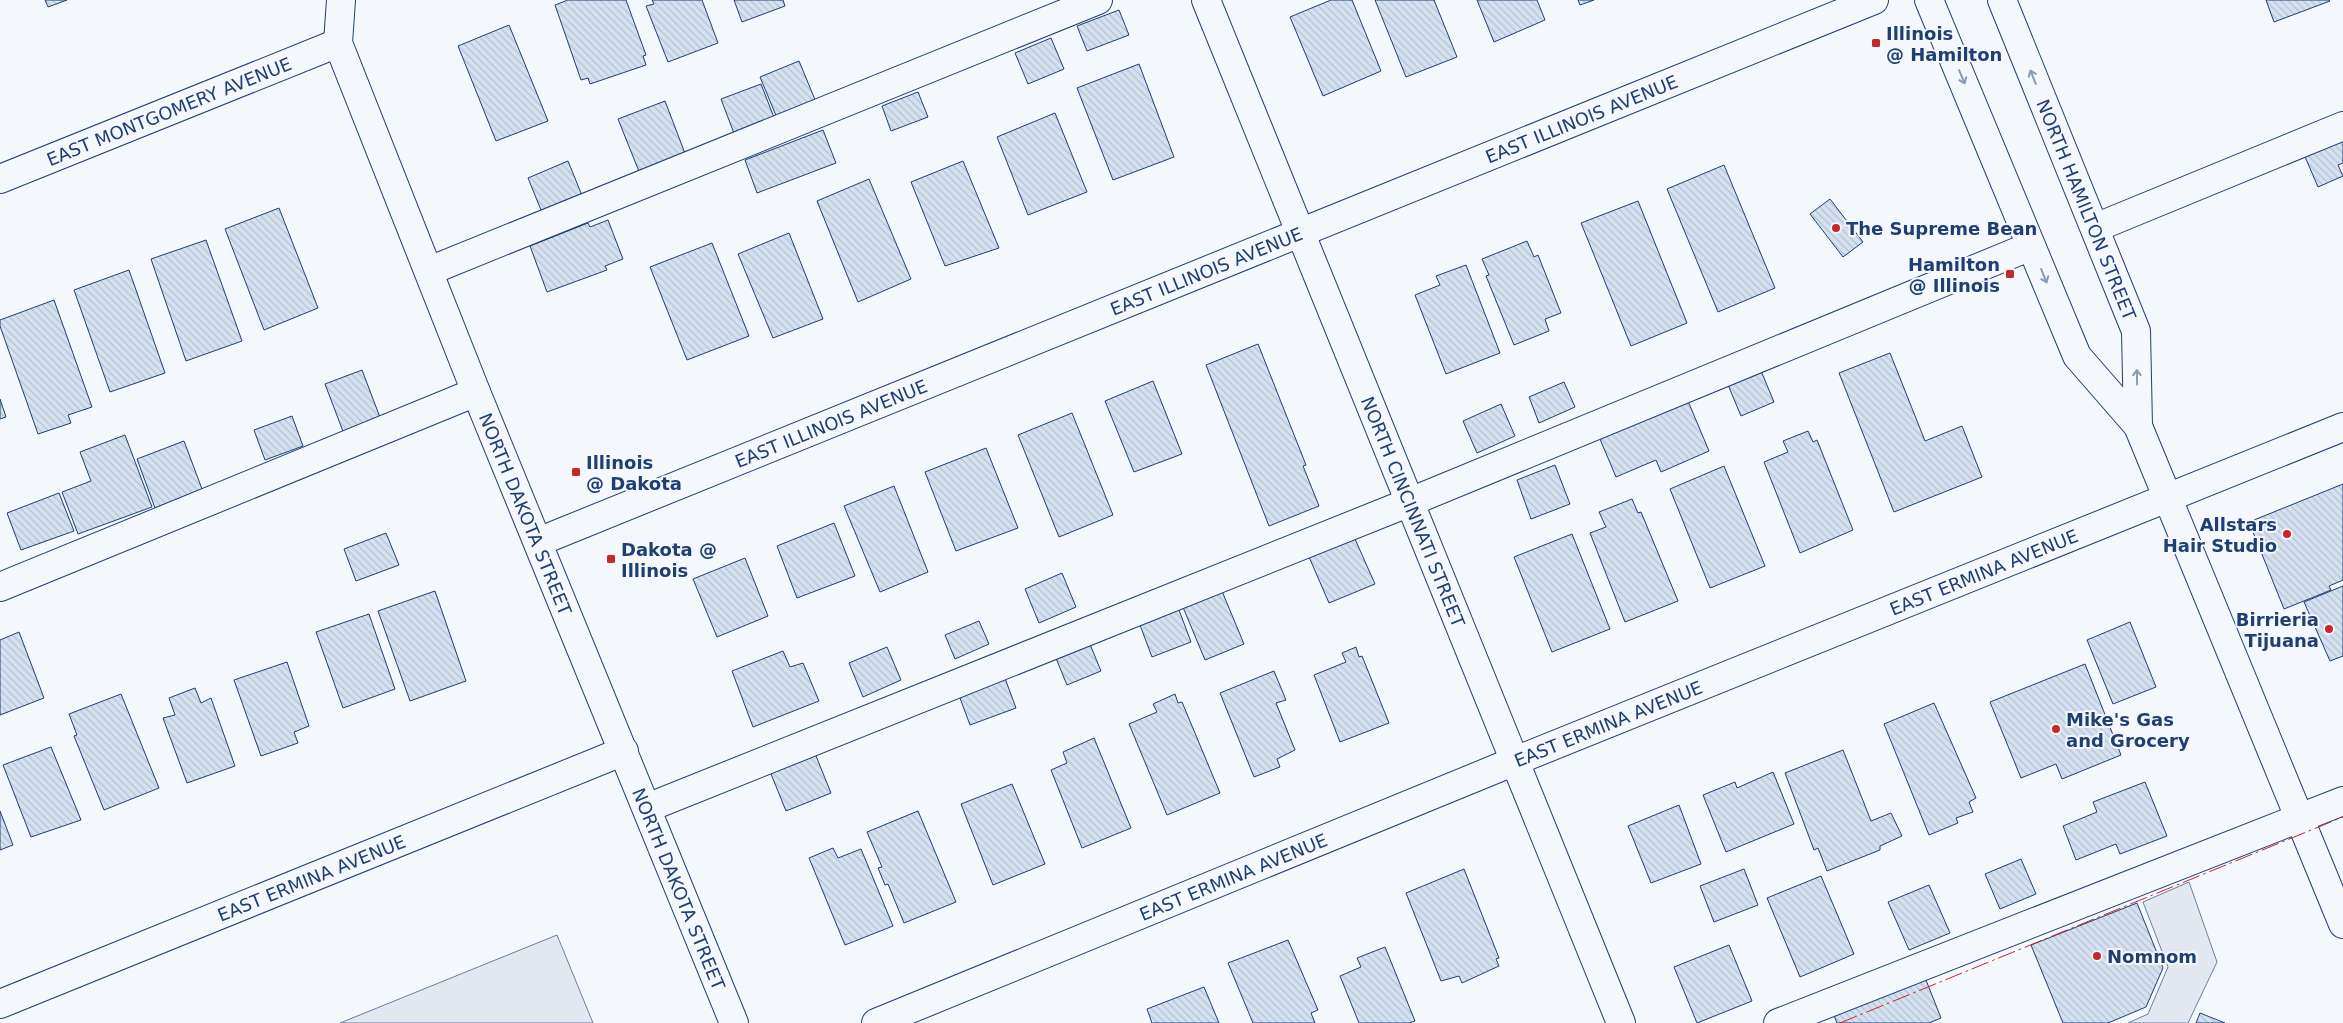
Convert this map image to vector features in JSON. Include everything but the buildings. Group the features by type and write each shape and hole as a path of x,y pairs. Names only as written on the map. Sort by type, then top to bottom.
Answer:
{"street":[{"name":"NORTH DAKOTA STREET","path":"341,0 338,43 476,392 624,750 734,1023"},
{"path":"429,271 1098,0"},
{"name":"NORTH CINCINNATI STREET","path":"1206,0 1621,1023"},
{"name":"EAST ILLINOIS AVENUE","path":"538,542 1874,0"},
{"name":"NORTH HAMILTON STREET","path":"1930,0 2077,356 2138,426 2166,498 2301,818 2343,924"},
{"name":"NORTH HAMILTON STREET","path":"2002,0 2136,330 2138,426"},
{"name":"EAST MONTGOMERY AVENUE","path":"0,179 338,43"},
{"path":"2095,228 2343,126"},
{"path":"647,808 1410,502 2031,246"},
{"path":"0,587 476,392"},
{"name":"EAST ERMINA AVENUE","path":"876,1023 1515,761 2343,427"},
{"name":"EAST ERMINA AVENUE","path":"0,1004 624,750"},
{"path":"1778,1023 2343,801"}],"shaded area":[{"path":"2189,882 2217,962 2188,1023 2128,1023 2148,1014 2168,967 2143,902"},
{"path":"557,935 593,1023 340,1023"}],"power":[{"path":"1840,1023 2343,817"}],"place":[{"name":"Illinois @ Hamilton","path":"1876,43"},
{"name":"The Supreme Bean","path":"1836,228"},
{"name":"Hamilton @ Illinois","path":"2010,274"},
{"name":"Illinois @ Dakota","path":"576,472"},
{"name":"Allstars Hair Studio","path":"2287,534"},
{"name":"Dakota @ Illinois","path":"611,559"},
{"name":"Birrieria Tijuana","path":"2329,629"},
{"name":"Mike's Gas and Grocery","path":"2056,729"},
{"name":"Nomnom","path":"2097,956"}]}
